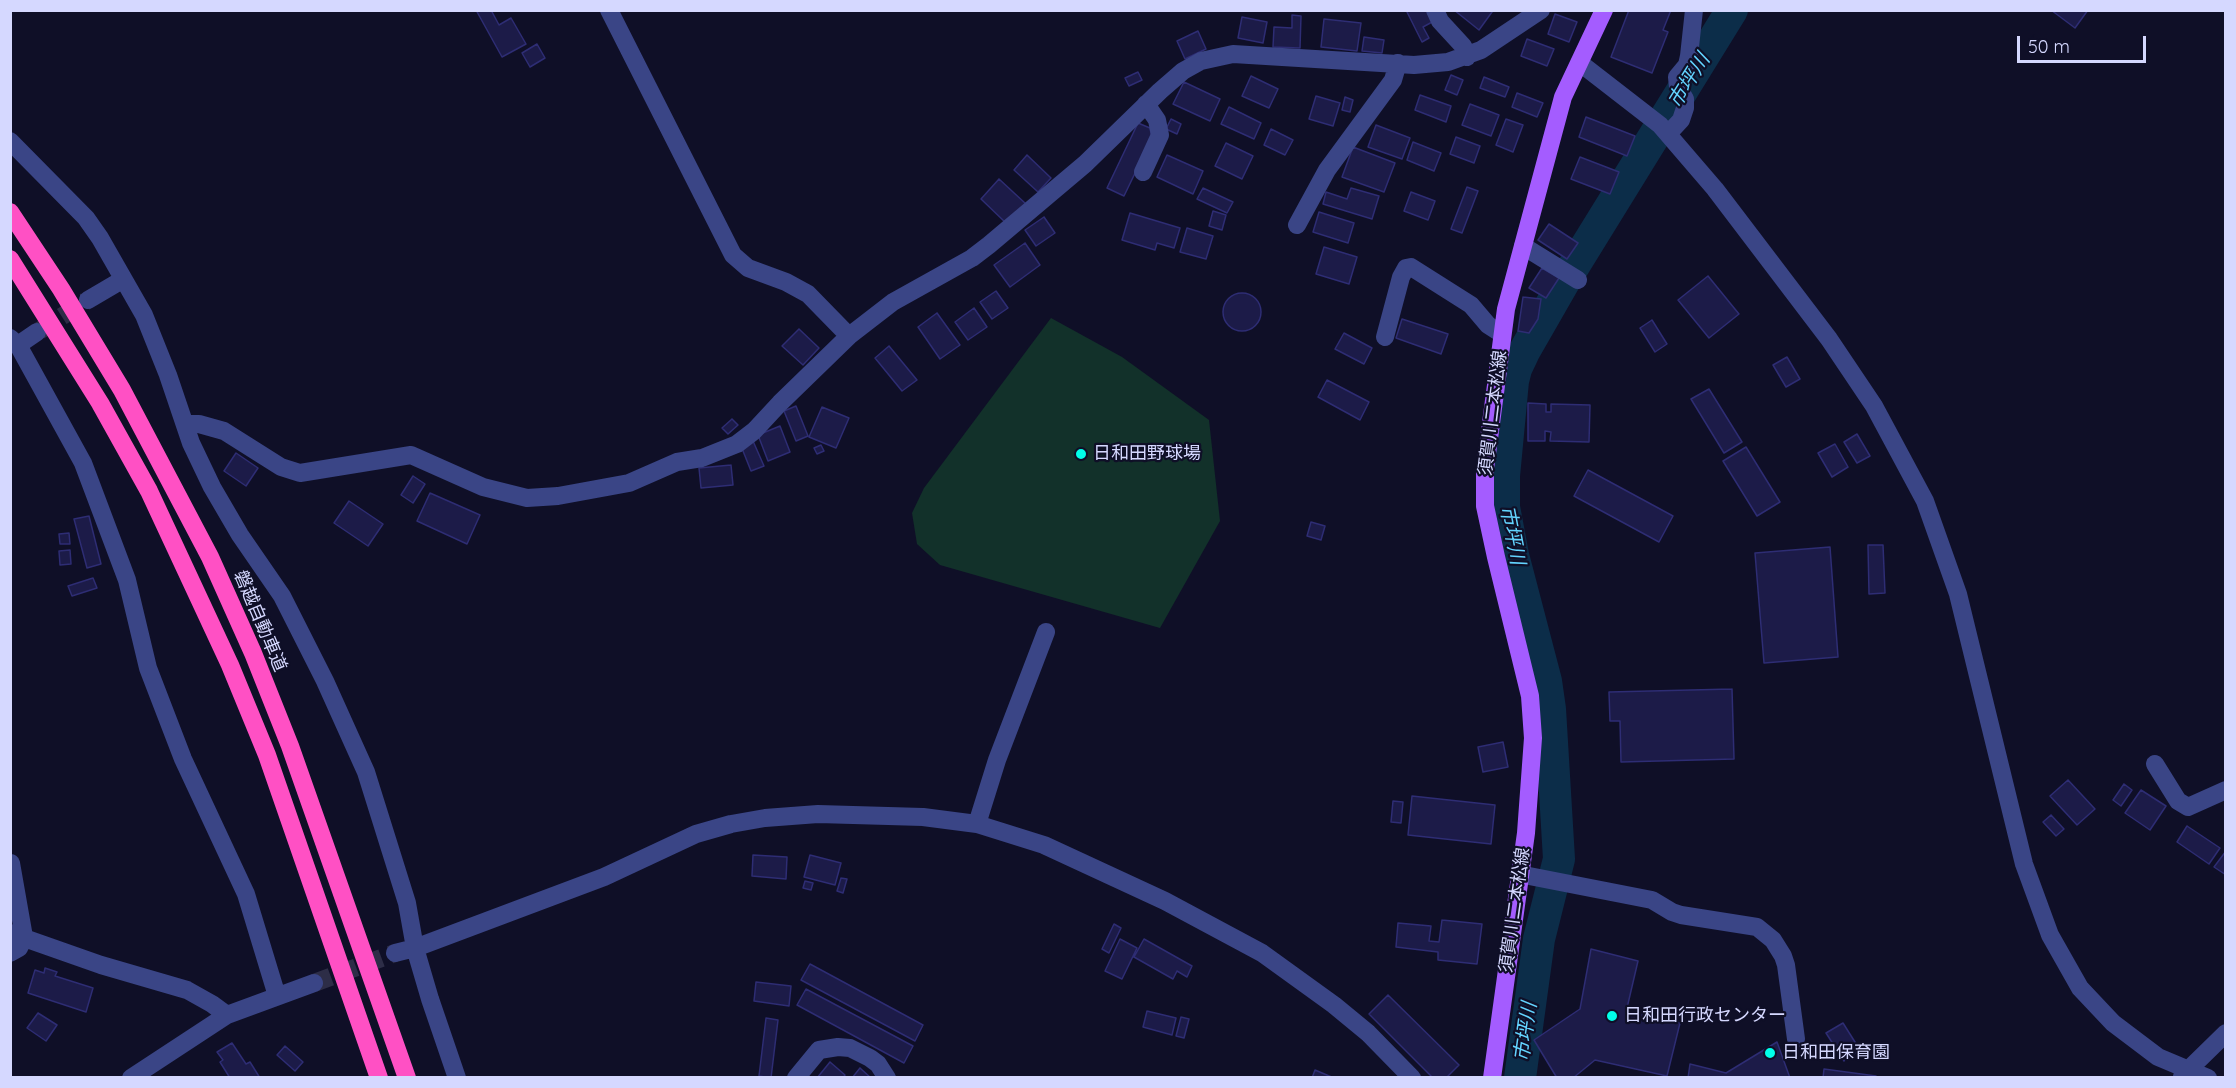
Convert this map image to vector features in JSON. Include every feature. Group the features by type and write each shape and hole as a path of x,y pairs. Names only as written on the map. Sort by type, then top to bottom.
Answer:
{"highway":[{"name":"磐越自動車道","path":"10,212 61,289 122,390 210,557 253,653 290,746 407,1077"},
{"path":"10,259 100,403 148,492 230,664 267,755 379,1077"}],"main road":[{"name":"須賀川二本松線","path":"1492,1077 1526,833 1533,738 1530,696 1496,557 1485,506 1484,489 1506,309 1563,97 1604,10"}],"street":[{"path":"609,10 733,255 748,268 786,282 808,294 849,336"},
{"path":"1435,10 1440,21 1463,46 1467,57"},
{"path":"185,424 199,424 224,431 281,467 300,473 411,455 483,487 527,498 558,496 629,483 677,462 702,458 737,444 754,431 849,336 893,302 981,251 1085,164 1183,71 1201,61 1221,56 1297,57 1435,64 1467,57 1496,41 1541,10"},
{"path":"1668,134 1681,120 1685,108 1677,77 1687,65 1694,10"},
{"path":"1297,225 1327,170 1393,80 1398,63"},
{"path":"1580,63 1660,124 1715,189 1829,339 1877,412 1925,501 1958,594 2024,864 2050,935 2080,988 2113,1023 2158,1057 2185,1073 2208,1077"},
{"path":"1143,172 1160,135 1157,120 1146,104"},
{"path":"10,141 86,218 100,238 144,315 168,375 191,443 212,487 240,535 282,596 325,681 366,772 407,903 415,948 430,999 457,1077"},
{"path":"1523,246 1578,280"},
{"path":"1385,337 1401,277 1406,268 1411,267 1471,305 1488,325 1503,334"},
{"path":"88,300 122,280"},
{"path":"37,332 14,342 83,463 126,580 148,668 183,759 246,894 278,996"},
{"path":"977,824 997,760 1046,633"},
{"path":"2155,764 2178,801 2188,807 2226,790"},
{"path":"395,953 415,948 604,877 696,834 731,824 765,818 818,814 923,817 977,824 1044,845 1164,901 1253,948 1334,1005 1412,1077"},
{"path":"10,953 19,948 11,863"},
{"path":"1519,874 1652,900 1682,915 1757,927 1773,940 1783,956 1796,1039"},
{"path":"17,935 101,965 187,990 227,1015"},
{"path":"131,1077 227,1015 314,983"},
{"path":"2185,1073 2226,1033"},
{"path":"796,1077 819,1050 838,1047 850,1048 870,1058 878,1064 887,1077"}],"green space":[{"name":"日和田野球場","path":"1051,318 1122,357 1209,420 1220,521 1160,628 940,565 917,544 912,513 924,488"}],"building":[{"path":"476,10 491,10 499,25 511,18 526,44 502,57"},
{"path":"1406,10 1428,10 1434,21 1423,27 1429,38 1422,42"},
{"path":"1454,10 1490,10 1492,12 1479,30"},
{"path":"1629,10 1671,10 1663,30 1668,32 1652,73 1611,57"},
{"path":"2051,10 2088,10 2075,28"},
{"path":"1555,14 1577,22 1569,42 1548,34"},
{"path":"1292,15 1301,16 1300,48 1273,47 1274,27 1292,28"},
{"path":"1242,17 1267,22 1263,43 1238,38"},
{"path":"1324,19 1361,23 1357,51 1321,47"},
{"path":"1198,31 1206,49 1185,59 1177,41"},
{"path":"1364,37 1384,40 1382,53 1362,51"},
{"path":"1527,39 1554,49 1547,66 1521,56"},
{"path":"537,44 545,58 530,67 522,53"},
{"path":"1138,72 1142,80 1129,86 1125,78"},
{"path":"1451,75 1463,80 1457,95 1445,90"},
{"path":"1251,76 1278,89 1269,108 1242,96"},
{"path":"1484,77 1509,87 1505,97 1480,88"},
{"path":"1184,82 1220,99 1210,121 1173,104"},
{"path":"1517,93 1543,103 1537,117 1512,107"},
{"path":"1420,95 1451,106 1446,122 1415,110"},
{"path":"1316,96 1340,103 1333,126 1309,119"},
{"path":"1345,97 1353,100 1350,112 1342,110"},
{"path":"1470,104 1499,115 1491,136 1462,125"},
{"path":"1229,107 1261,123 1254,139 1221,124"},
{"path":"1586,117 1635,136 1627,156 1579,137"},
{"path":"1171,119 1181,124 1177,134 1166,129"},
{"path":"1506,119 1523,125 1513,152 1496,145"},
{"path":"1138,123 1150,128 1152,138 1124,196 1107,188"},
{"path":"1376,125 1410,138 1402,159 1368,147"},
{"path":"1271,129 1293,140 1285,155 1264,145"},
{"path":"1456,137 1480,146 1474,163 1450,154"},
{"path":"1413,142 1441,153 1434,171 1407,160"},
{"path":"1226,143 1253,156 1242,179 1215,166"},
{"path":"1353,147 1395,163 1384,192 1342,177"},
{"path":"1027,155 1051,178 1038,192 1014,170"},
{"path":"1167,155 1203,171 1193,194 1157,177"},
{"path":"1580,157 1619,172 1610,194 1571,179"},
{"path":"999,179 1026,204 1007,224 981,199"},
{"path":"1467,187 1478,191 1462,233 1451,229"},
{"path":"1203,188 1233,202 1227,213 1197,199"},
{"path":"1351,188 1379,196 1372,219 1323,204 1326,192 1347,199"},
{"path":"1411,192 1435,201 1428,220 1404,211"},
{"path":"1213,211 1226,215 1222,230 1209,226"},
{"path":"1319,212 1354,223 1348,243 1313,232"},
{"path":"1130,213 1180,228 1174,248 1157,243 1155,250 1122,240"},
{"path":"1044,217 1055,233 1036,246 1025,230"},
{"path":"1549,224 1578,243 1567,259 1538,240"},
{"path":"1187,228 1213,236 1206,259 1180,252"},
{"path":"1025,243 1040,265 1010,287 994,265"},
{"path":"1324,247 1357,257 1349,284 1316,274"},
{"path":"1542,268 1559,278 1546,298 1529,288"},
{"path":"1708,276 1739,314 1709,338 1678,300"},
{"path":"996,291 1008,308 992,319 980,302"},
{"path":"1242,293 1256,298 1261,312 1256,326 1242,331 1228,326 1223,312 1228,298"},
{"path":"1523,297 1541,299 1538,319 1529,333 1518,331"},
{"path":"974,308 987,327 968,340 955,322"},
{"path":"937,313 960,345 940,359 918,327"},
{"path":"1402,319 1448,334 1441,354 1396,338"},
{"path":"1652,320 1667,344 1655,352 1640,328"},
{"path":"799,329 819,348 803,365 782,346"},
{"path":"1344,333 1372,348 1364,364 1335,349"},
{"path":"889,346 917,380 902,391 875,358"},
{"path":"1787,357 1800,379 1786,387 1773,365"},
{"path":"1327,380 1369,402 1360,420 1318,397"},
{"path":"1709,389 1742,442 1724,453 1691,399"},
{"path":"1528,403 1546,404 1546,412 1551,412 1551,404 1590,405 1589,442 1550,441 1551,432 1545,431 1545,441 1528,441"},
{"path":"796,406 808,436 796,441 784,411"},
{"path":"822,407 849,418 836,448 809,437"},
{"path":"732,419 738,425 728,434 722,428"},
{"path":"780,426 790,452 768,461 758,435"},
{"path":"1857,434 1870,456 1857,463 1844,442"},
{"path":"753,441 764,466 751,471 741,446"},
{"path":"1835,444 1848,467 1832,477 1818,453"},
{"path":"821,445 824,451 817,454 814,448"},
{"path":"1746,447 1780,502 1757,516 1723,461"},
{"path":"236,453 258,468 246,486 224,471"},
{"path":"731,465 733,485 701,488 699,468"},
{"path":"1588,470 1673,516 1659,542 1574,496"},
{"path":"413,476 425,484 413,503 401,495"},
{"path":"430,493 480,515 467,544 417,521"},
{"path":"349,501 383,524 368,546 334,523"},
{"path":"89,516 101,564 87,568 74,519"},
{"path":"1311,522 1325,526 1321,540 1307,536"},
{"path":"69,533 70,544 60,544 59,534"},
{"path":"1868,545 1883,545 1885,593 1869,594"},
{"path":"1830,547 1838,657 1764,663 1755,553"},
{"path":"70,550 71,564 60,565 59,551"},
{"path":"93,578 97,588 72,596 68,586"},
{"path":"1732,689 1734,759 1621,762 1620,721 1610,721 1609,692"},
{"path":"1503,742 1508,767 1483,772 1478,747"},
{"path":"2068,780 2095,809 2077,825 2050,796"},
{"path":"2124,784 2132,790 2121,806 2113,800"},
{"path":"2141,790 2166,806 2150,830 2125,813"},
{"path":"1412,796 1495,805 1491,844 1408,835"},
{"path":"1393,801 1403,802 1401,823 1391,822"},
{"path":"2051,815 2064,829 2056,836 2043,822"},
{"path":"2187,826 2220,848 2209,864 2177,842"},
{"path":"2226,851 2226,875 2214,867"},
{"path":"753,855 787,857 786,879 752,876"},
{"path":"810,855 841,863 835,885 804,877"},
{"path":"841,878 847,879 843,893 837,891"},
{"path":"805,881 813,883 811,890 803,888"},
{"path":"1442,920 1482,924 1477,964 1438,960 1438,952 1396,947 1398,923 1431,926 1429,941 1439,942"},
{"path":"1114,924 1121,928 1109,953 1102,949"},
{"path":"1120,939 1137,948 1122,979 1105,971"},
{"path":"1144,939 1192,966 1187,977 1177,971 1173,979 1134,957"},
{"name":"日和田行政センター","path":"1591,949 1638,961 1627,1008 1680,1023 1667,1076 1595,1060 1573,1078 1557,1078 1534,1040 1580,1009"},
{"path":"810,964 923,1025 915,1041 801,980"},
{"path":"45,968 57,972 55,976 93,988 86,1012 28,993 35,970 44,973"},
{"path":"756,982 791,986 789,1006 754,1001"},
{"path":"806,989 913,1046 904,1063 797,1005"},
{"path":"1388,995 1459,1065 1446,1078 1433,1078 1369,1014"},
{"path":"1147,1011 1176,1018 1172,1035 1143,1027"},
{"path":"38,1013 57,1025 46,1041 27,1028"},
{"path":"1181,1017 1189,1019 1184,1038 1176,1036"},
{"path":"766,1018 778,1020 771,1078 759,1076"},
{"path":"1843,1023 1860,1050 1844,1061 1826,1033"},
{"name":"日和田保育園","path":"1777,1042 1790,1078 1688,1078 1690,1064 1726,1073"},
{"path":"232,1043 246,1064 250,1062 260,1078 230,1078 217,1052"},
{"path":"285,1046 303,1062 295,1071 277,1055"},
{"path":"830,1062 845,1075 843,1078 817,1078"},
{"path":"860,1068 871,1078 852,1078"},
{"path":"1824,1069 1876,1076 1876,1078 1823,1078"},
{"path":"1315,1070 1334,1078 1312,1078"}],"waterway":[{"name":"市坪川","path":"1520,1078 1539,939 1559,859 1550,709 1546,681 1513,555 1504,507 1504,476 1513,381 1525,350 1564,282 1732,10"}],"tunnel":[{"path":"39,331 86,301"},
{"path":"314,983 395,953"}],"place":[{"name":"日和田野球場","path":"1081,454"},
{"name":"日和田行政センター","path":"1612,1016"},
{"name":"日和田保育園","path":"1770,1053"}]}
